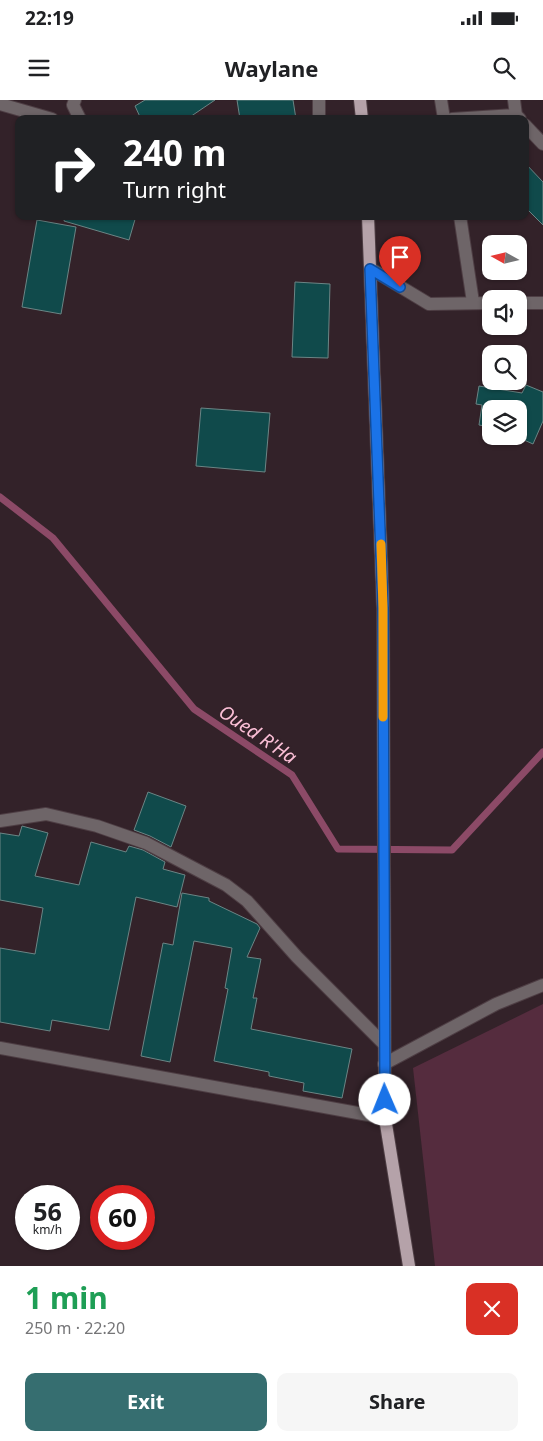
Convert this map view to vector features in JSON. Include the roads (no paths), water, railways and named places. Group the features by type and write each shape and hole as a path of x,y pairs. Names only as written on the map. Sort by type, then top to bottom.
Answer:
{"main road":[{"path":"360,100 362,115"},
{"path":"368,220 383,608 385,1118 409,1266"}],"street":[{"path":"75,100 73,105 78,115"},
{"path":"319,100 320,115"},
{"path":"441,100 443,115"},
{"path":"514,100 518,115"},
{"path":"0,104 38,115"},
{"path":"529,129 543,144"},
{"path":"461,220 473,302"},
{"path":"370,269 429,304 482,302"},
{"path":"527,303 543,303"},
{"path":"0,821 46,814 97,826 146,843 226,885 247,901 297,957 384,1044"},
{"path":"384,1064 496,1004 543,985"},
{"path":"0,1048 385,1118"}],"waterway":[{"name":"Oued R'Ha","path":"0,497 53,538 194,709 292,775 338,849 452,850 543,752"}]}
